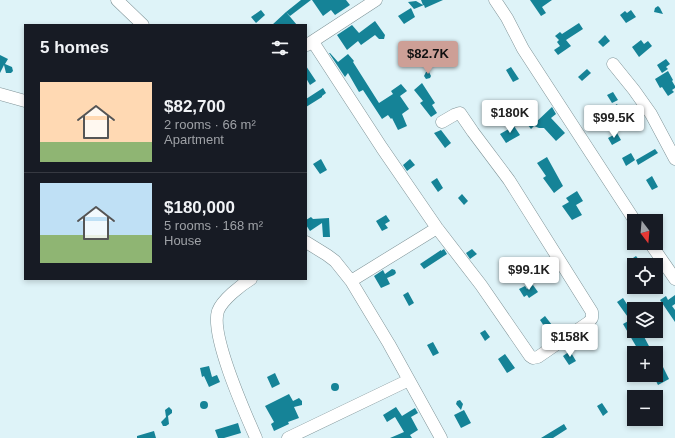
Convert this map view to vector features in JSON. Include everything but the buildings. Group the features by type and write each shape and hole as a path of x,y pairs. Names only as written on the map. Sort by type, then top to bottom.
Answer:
{"street":[{"path":"117,0 141,24"},
{"path":"376,0 309,44 437,228 481,285 530,356 533,358 538,357 589,322 592,318 592,312 510,180 460,113 454,114 442,122"},
{"path":"495,0 631,214"},
{"path":"613,64 651,114 675,160"},
{"path":"0,94 24,101"},
{"path":"351,281 437,228"},
{"path":"307,243 335,261 351,281 441,438"},
{"path":"655,250 675,279"},
{"path":"250,280 231,295 218,310 217,328 227,365 256,438"},
{"path":"288,438 409,380"}]}
